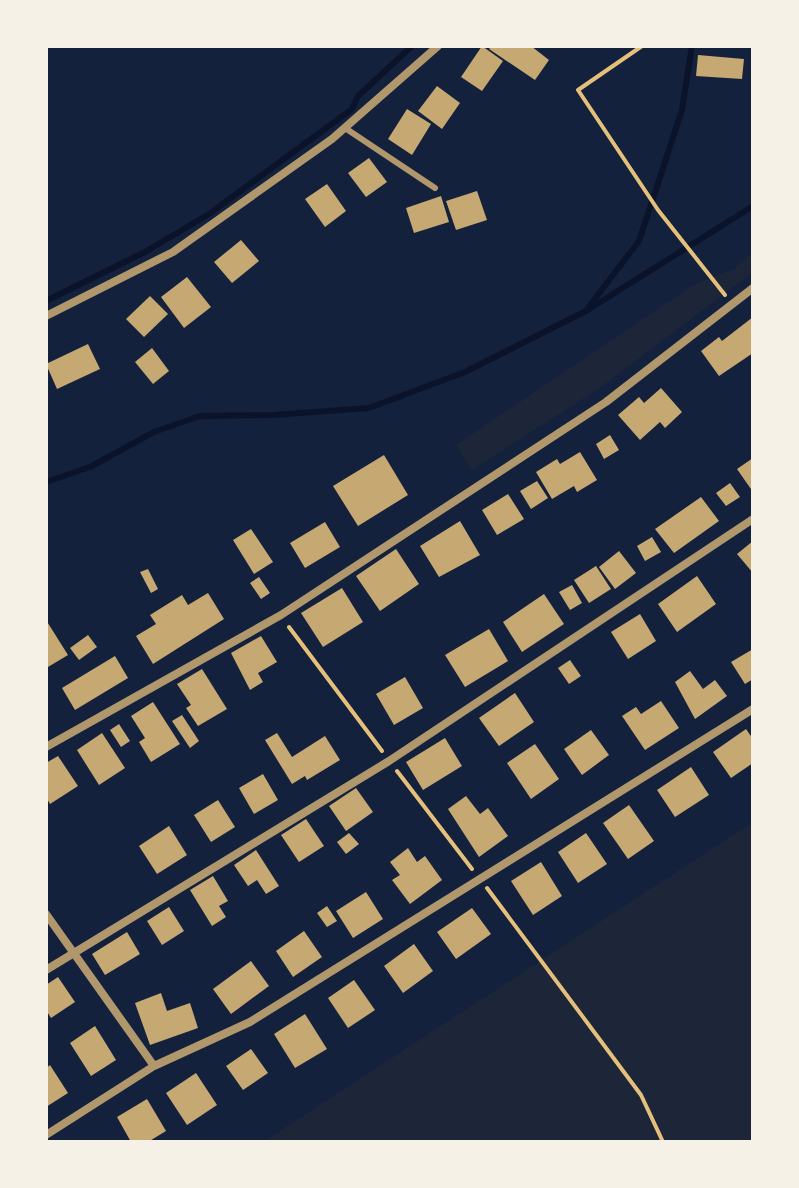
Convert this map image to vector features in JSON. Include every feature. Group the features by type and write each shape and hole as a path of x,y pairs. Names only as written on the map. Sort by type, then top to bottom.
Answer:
{"street":[{"path":"46,316 173,252 345,128 438,46"},
{"path":"46,747 281,615 606,402 753,288"},
{"path":"46,970 389,761 753,519"},
{"path":"46,1135 154,1066 250,1022 753,709"},
{"path":"46,914 154,1066"}],"lane":[{"path":"345,128 435,188"}],"path":[{"path":"642,46 578,90 658,210 733,304"},
{"path":"281,615 641,1095 663,1142"}],"shaded area":[{"path":"753,252 753,272 601,387 472,470 456,445 695,284 732,270"},
{"path":"753,822 753,1142 263,1142"}],"building":[{"path":"482,46 503,61 482,91 461,77"},
{"path":"492,46 531,46 549,60 535,80 489,49"},
{"path":"698,55 744,59 742,79 696,76"},
{"path":"437,86 460,103 442,129 418,111"},
{"path":"407,109 431,124 412,155 388,139"},
{"path":"369,158 387,182 366,197 348,173"},
{"path":"327,184 346,211 325,227 305,199"},
{"path":"477,191 487,220 456,230 446,201"},
{"path":"441,196 449,222 414,233 406,208"},
{"path":"241,240 259,261 232,283 214,262"},
{"path":"187,277 211,307 184,328 161,297"},
{"path":"150,296 168,314 144,337 126,319"},
{"path":"753,317 753,353 719,376 701,351 719,337 722,341"},
{"path":"88,344 100,369 57,389 46,364"},
{"path":"152,348 169,371 153,384 135,362"},
{"path":"661,388 682,412 665,428 660,422 640,440 618,415 639,397 644,403"},
{"path":"610,435 619,450 604,459 596,444"},
{"path":"580,452 597,480 577,492 574,486 552,499 536,472 557,459 560,464"},
{"path":"384,455 408,495 358,526 333,486"},
{"path":"753,458 753,492 737,469"},
{"path":"537,481 548,498 531,509 520,491"},
{"path":"730,483 740,497 726,506 716,493"},
{"path":"508,494 524,519 497,535 482,510"},
{"path":"701,497 719,521 674,553 655,529"},
{"path":"460,521 480,555 439,577 420,546"},
{"path":"325,522 340,547 305,568 290,543"},
{"path":"251,529 273,562 254,574 233,540"},
{"path":"652,537 661,552 645,561 637,546"},
{"path":"753,541 753,573 737,554"},
{"path":"396,549 419,584 380,611 356,576"},
{"path":"619,551 636,573 615,589 599,567"},
{"path":"596,566 611,589 589,603 574,580"},
{"path":"148,569 158,589 151,593 140,572"},
{"path":"697,576 716,604 677,632 658,604"},
{"path":"259,577 270,593 261,599 250,583"},
{"path":"572,585 582,603 570,610 559,592"},
{"path":"342,588 363,622 323,647 301,613"},
{"path":"208,593 224,619 153,664 136,636 156,624 150,615 182,595 188,605"},
{"path":"544,594 564,624 522,652 503,622"},
{"path":"640,614 656,641 628,659 611,632"},
{"path":"46,620 68,655 48,667 46,665"},
{"path":"489,629 508,661 465,687 445,655"},
{"path":"88,635 97,647 79,660 70,648"},
{"path":"261,636 277,662 258,673 263,682 250,690 231,653"},
{"path":"753,649 753,679 745,684 731,662"},
{"path":"115,656 128,678 75,710 62,688"},
{"path":"570,660 581,676 569,684 558,668"},
{"path":"202,669 227,709 198,726 186,708 191,705 177,684"},
{"path":"690,671 703,689 715,680 727,696 695,719 675,682"},
{"path":"405,677 423,708 394,725 376,694"},
{"path":"515,693 534,722 499,746 479,718"},
{"path":"661,701 679,728 645,750 622,716 636,707 641,714"},
{"path":"153,702 180,744 151,762 139,742 145,738 131,716"},
{"path":"182,715 199,741 190,748 172,721"},
{"path":"119,724 130,741 121,747 110,730"},
{"path":"746,729 753,739 753,763 731,778 713,752"},
{"path":"591,730 609,755 582,775 564,749"},
{"path":"102,733 125,768 99,785 77,750"},
{"path":"277,733 292,757 325,736 340,760 307,780 305,776 292,784 265,740"},
{"path":"445,738 462,766 423,790 406,762"},
{"path":"535,744 559,779 531,799 507,763"},
{"path":"58,756 78,786 50,804 46,797 46,763"},
{"path":"691,767 709,795 675,817 657,790"},
{"path":"263,774 278,800 254,814 239,788"},
{"path":"356,788 373,812 346,831 329,806"},
{"path":"466,796 480,814 488,808 508,836 479,857 448,809"},
{"path":"218,800 235,827 211,842 194,815"},
{"path":"629,805 654,841 628,859 603,823"},
{"path":"306,819 324,846 299,862 281,835"},
{"path":"169,826 187,855 157,874 139,846"},
{"path":"349,833 359,844 346,854 337,842"},
{"path":"586,833 607,864 578,883 558,852"},
{"path":"408,848 417,862 425,856 442,880 410,904 392,880 400,875 390,862"},
{"path":"256,850 279,886 266,894 257,880 248,886 234,865"},
{"path":"541,862 562,896 533,915 511,881"},
{"path":"213,876 228,901 219,906 226,917 212,926 190,890"},
{"path":"366,892 383,919 353,938 336,911"},
{"path":"327,906 337,921 327,927 317,913"},
{"path":"169,907 184,931 162,945 147,921"},
{"path":"472,908 491,934 456,959 437,932"},
{"path":"304,931 322,957 293,977 276,951"},
{"path":"127,932 140,954 105,975 92,954"},
{"path":"414,944 433,971 403,993 384,966"},
{"path":"251,961 269,986 231,1014 213,989"},
{"path":"58,977 75,1002 51,1018 46,1010 46,985"},
{"path":"354,980 375,1010 348,1028 328,998"},
{"path":"161,993 167,1011 190,1003 198,1028 150,1045 135,1003"},
{"path":"305,1014 327,1049 295,1068 274,1034"},
{"path":"95,1026 116,1060 91,1076 70,1043"},
{"path":"251,1049 268,1073 243,1090 226,1066"},
{"path":"50,1065 68,1093 46,1107 46,1068"},
{"path":"196,1073 217,1105 187,1125 166,1093"},
{"path":"147,1099 166,1131 148,1142 131,1142 117,1117"}],"waterway":[{"path":"46,301 145,252 209,214 352,109 358,96 412,46"},
{"path":"588,308 639,241 682,110 692,46"},
{"path":"46,482 90,467 154,432 200,416 273,415 369,408 465,372 586,311 753,206"}]}
